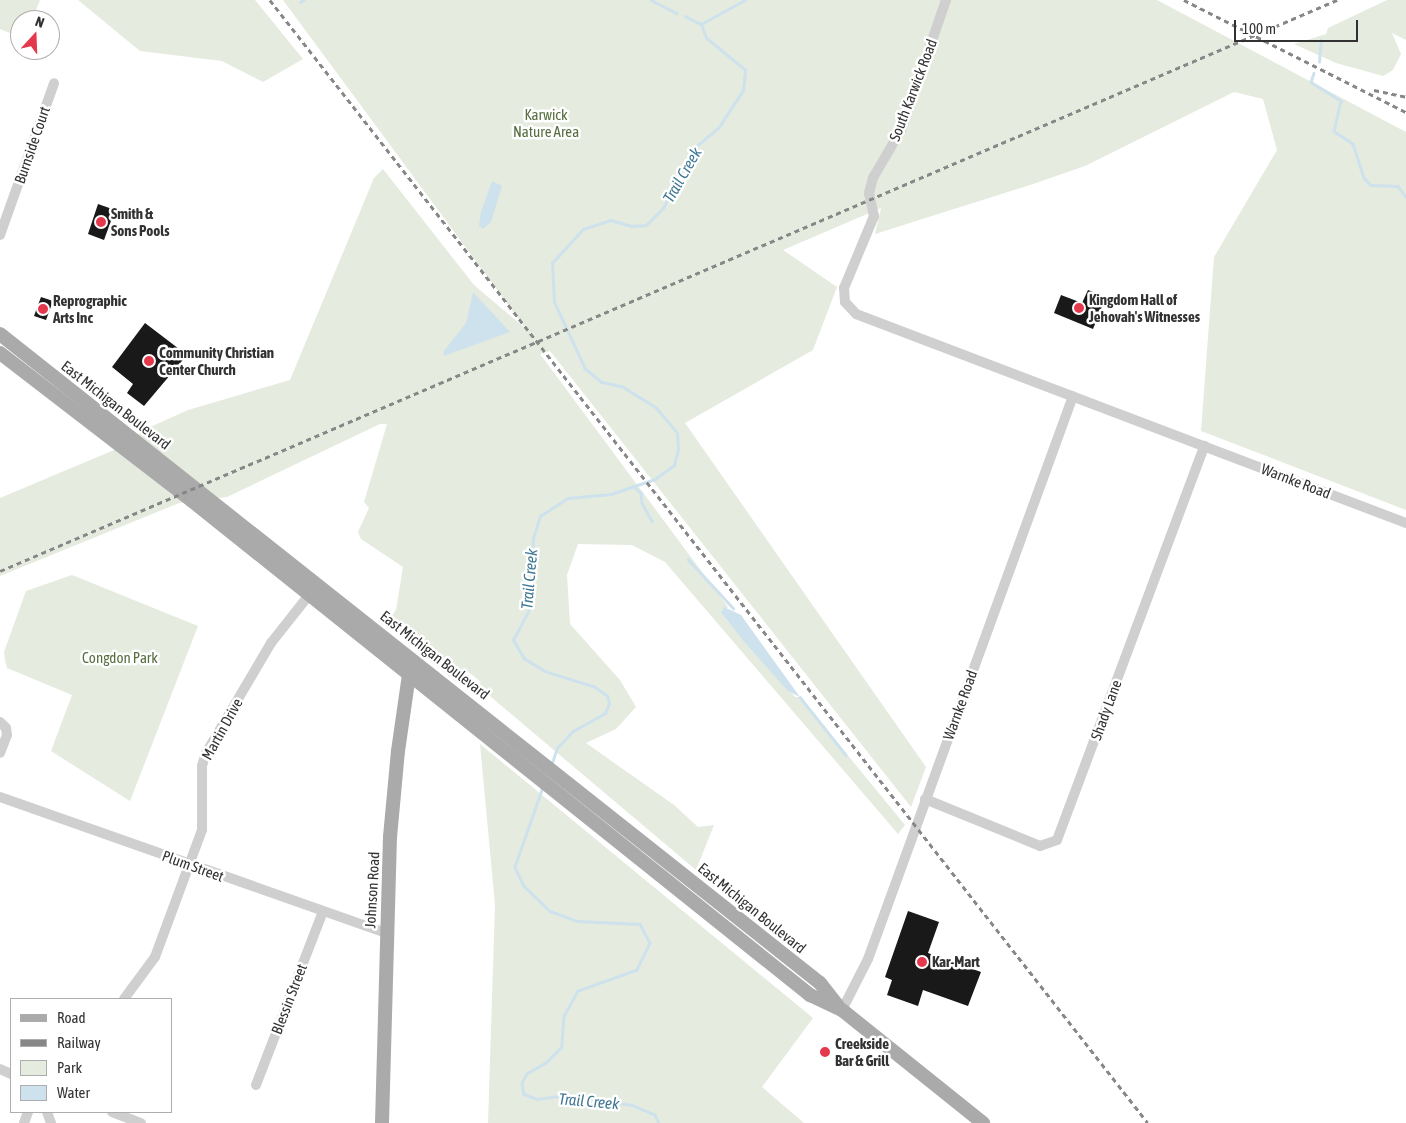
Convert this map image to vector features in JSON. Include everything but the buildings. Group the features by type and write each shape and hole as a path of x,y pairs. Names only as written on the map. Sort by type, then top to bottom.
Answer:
{"main road":[{"name":"East Michigan Boulevard","path":"0,334 418,662 820,983 842,1010 983,1123"},
{"name":"East Michigan Boulevard","path":"0,353 309,594 516,762 810,994 842,1010"},
{"name":"Johnson Road","path":"382,1123 386,933 398,751 409,675 418,662"}],"street":[{"name":"South Karwick Road","path":"856,314 845,302 844,288 874,216 869,193 873,178 901,130 946,0"},
{"name":"Burnside Court","path":"0,235 54,83"},
{"name":"Warnke Road","path":"856,314 1406,523"},
{"name":"Warnke Road","path":"842,1010 868,959 1073,396"},
{"name":"Shady Lane","path":"925,799 1040,846 1057,840 1204,446"},
{"name":"Martin Drive","path":"125,998 155,957 202,830 202,766 206,753 271,643 318,583"},
{"path":"0,752 3,725"},
{"name":"Plum Street","path":"0,797 190,864 322,914 386,933"},
{"name":"Blessin Street","path":"256,1085 322,914"},
{"path":"115,1113 141,1123"}],"green space":[{"path":"0,0 40,0 36,10 10,10 10,33 0,29"},
{"path":"78,0 255,0 303,59 263,82 222,61 140,51"},
{"name":"Karwick Nature Area","path":"283,0 1157,0 1406,132 1406,510 1201,431 1214,257 1277,150 1263,99 1234,92 1085,166 875,234 881,208 783,250 837,287 813,350 685,423 926,767 911,807 550,351 540,354 728,607 721,613 795,697 800,697 905,825 898,834 665,562 632,545 578,544 567,575 570,624 620,680 636,707 616,729 586,743 674,805 698,827 714,825 696,870 478,686 481,682 466,670 456,682 386,623 396,610 403,567 361,539 358,532 369,508 364,502 387,424 380,424 227,497 179,503 0,576 0,498 114,450 148,428 188,410 290,380 374,178 383,169 474,285 526,329"},
{"path":"1387,0 1406,0 1406,40 1392,33 1401,54 1393,70 1383,76 1336,63 1294,44 1326,34 1328,28"},
{"name":"Congdon Park","path":"72,575 198,626 130,801 51,751 72,695 7,668 4,652 26,591"},
{"path":"480,744 813,1018 762,1087 804,1123 488,1123 495,905"}],"water":[{"path":"492,181 502,186 491,222 483,229 479,226 481,212"},
{"path":"473,292 510,332 444,356 443,352 466,323"},
{"path":"724,607 741,615 800,697 788,691 746,644 721,613"}],"waterway":[{"path":"300,2 304,0"},
{"path":"651,0 677,13"},
{"name":"Trail Creek","path":"552,763 557,748 573,731 605,713 609,704 607,696 594,687 546,672 524,659 513,640 529,610 533,538 540,516 568,498 611,494 655,479 674,465 678,449 677,433 656,408 622,387 601,382 585,369 554,302 552,263 583,229 611,220 632,226 646,225 663,208 693,149 719,127 743,90 745,70 706,38 701,24 745,0"},
{"path":"685,16 701,24"},
{"path":"1319,62 1321,40"},
{"path":"1314,73 1311,82 1341,101 1334,131 1353,144 1364,178 1371,185 1398,186 1406,197"},
{"path":"633,486 641,493 642,503 652,521"},
{"path":"688,559 733,608"},
{"path":"800,697 846,755"},
{"name":"Trail Creek","path":"543,787 515,867 524,886 550,911 577,921 640,924 650,943 637,970 578,991 564,1016 562,1047 546,1063 527,1074 522,1083 524,1094 537,1099 559,1096 632,1105 655,1115 659,1123"}],"railway":[{"path":"270,0 1148,1123"},
{"path":"1184,0 1406,112"},
{"path":"0,571 1337,0"},
{"path":"1374,90 1406,97"}],"place":[{"name":"Smith & Sons Pools","path":"101,222"},
{"name":"Kingdom Hall of Jehovah's Witnesses","path":"1079,308"},
{"name":"Reprographic Arts Inc","path":"43,309"},
{"name":"Community Christian Center Church","path":"149,361"},
{"name":"Kar-Mart","path":"922,962"},
{"name":"Creekside Bar & Grill","path":"825,1052"}]}
